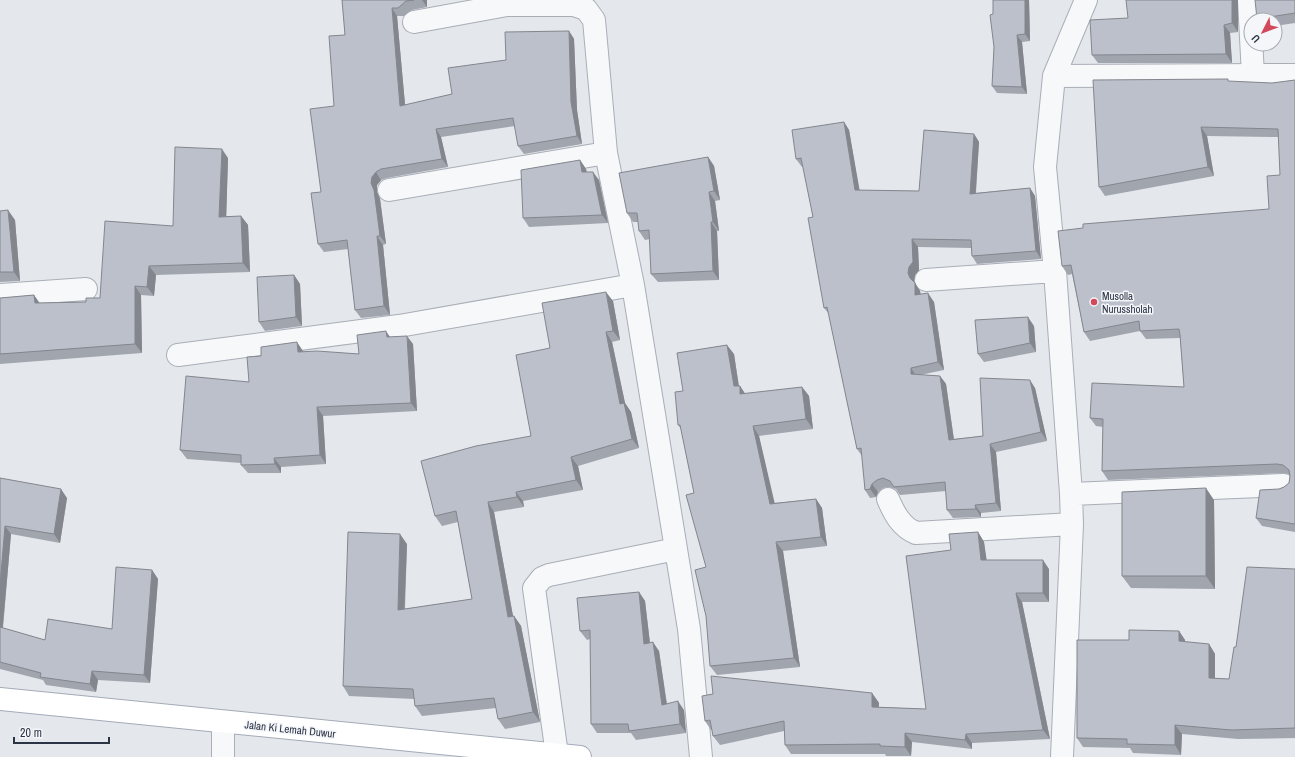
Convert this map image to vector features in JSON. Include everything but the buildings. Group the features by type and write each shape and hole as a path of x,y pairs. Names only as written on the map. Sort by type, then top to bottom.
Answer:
{"main road":[{"name":"Jalan Ki Lemah Duwur","path":"0,699 580,757"}],"street":[{"path":"1062,757 1072,524 1055,271 1045,167 1054,76 1086,0"},
{"path":"1249,0 1252,75"},
{"path":"414,22 507,2 574,5 586,9 594,20 606,153 633,285 690,629 701,757"},
{"path":"1054,76 1295,75"},
{"path":"389,190 606,153"},
{"path":"926,280 1055,271"},
{"path":"178,355 399,326 633,285"},
{"path":"0,295 86,289"},
{"path":"1071,494 1284,485"},
{"path":"888,499 903,524 909,530 916,533 1072,524"},
{"path":"558,755 534,588 536,583 549,575 676,549"},
{"path":"223,722 223,757"}],"place":[{"name":"Musolla Nurussholah","path":"1094,302"}]}
